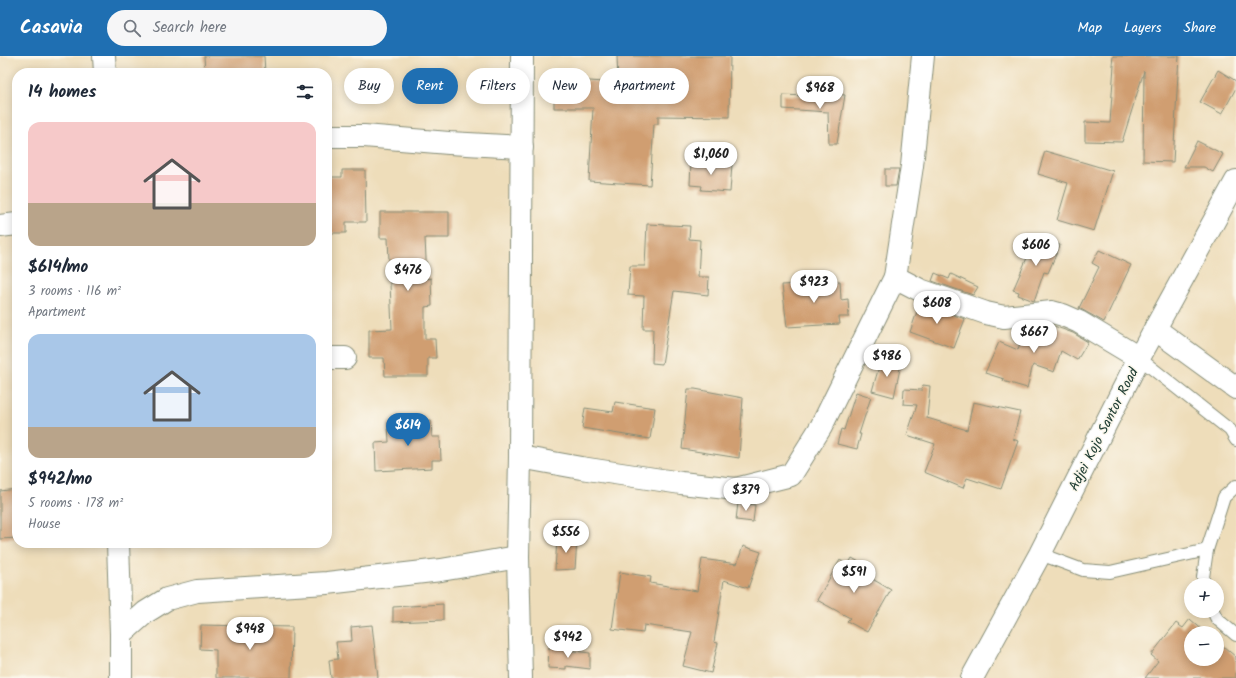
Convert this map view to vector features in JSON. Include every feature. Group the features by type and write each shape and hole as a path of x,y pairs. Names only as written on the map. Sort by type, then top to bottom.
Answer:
{"street":[{"path":"104,56 105,68"},
{"path":"521,678 518,557 520,457 522,56"},
{"path":"520,457 673,482 736,489 791,475 821,427 895,277 912,166 923,56"},
{"path":"332,136 364,136 522,147"},
{"name":"Adjei Kojo Santor Road","path":"972,678 1040,554 1139,358 1236,180"},
{"path":"0,226 12,225"},
{"path":"895,277 920,290 998,316 1004,317 1052,312 1063,315 1079,322 1139,358"},
{"path":"1155,329 1236,388"},
{"path":"118,548 121,678"},
{"path":"121,634 146,612 167,599 197,591 342,581 441,570 518,557"}],"lane":[{"path":"1139,358 1230,430 1236,440"},
{"path":"1203,578 1207,550 1224,497 1236,486"},
{"path":"1040,554 1083,570 1110,572 1207,550"},
{"path":"1216,618 1236,635"}],"building":[{"path":"204,56 264,56 265,68 205,68"},
{"path":"617,56 730,56 729,117 658,116 658,124 654,124 650,185 589,181 593,108 554,108 554,104 591,104 591,81 599,82 599,104 689,104 689,68 617,68"},
{"path":"1113,56 1179,56 1173,162 1143,161 1144,71 1122,142 1085,141 1085,122 1110,123 1114,65 1112,65"},
{"path":"1218,70 1236,81 1236,88 1222,114 1200,102"},
{"path":"829,93 845,95 837,144 829,144 828,112 783,109 783,95 829,97"},
{"path":"1197,141 1223,154 1213,172 1204,167 1184,167"},
{"path":"1045,151 1113,171 1094,231 1057,220 1068,183 1038,174"},
{"path":"691,161 732,164 730,192 701,190 702,186 690,185"},
{"path":"885,169 899,169 896,186 885,186"},
{"path":"342,170 365,170 366,222 346,222 346,233 332,233 332,177 342,177"},
{"path":"380,212 449,212 449,238 425,238 427,279 431,278 432,306 425,307 425,339 435,339 436,358 428,358 428,376 385,376 384,358 369,358 369,330 392,329 388,238 380,238"},
{"path":"647,224 690,226 689,239 700,240 698,277 709,277 708,295 674,291 662,364 652,363 653,329 643,329 644,296 628,295 630,266 645,266"},
{"path":"1037,235 1060,245 1048,273 1044,272 1034,301 1018,295 1019,292 1013,290"},
{"path":"1099,250 1131,265 1104,322 1079,308 1099,267 1092,263"},
{"path":"935,273 949,279 951,274 978,287 973,295 932,281"},
{"path":"840,281 841,300 848,299 849,317 839,317 840,324 787,327 782,285"},
{"path":"920,303 965,319 954,348 910,332"},
{"path":"1051,325 1073,333 1088,342 1077,360 1061,351 1054,372 1033,365 1027,388 1003,381 1004,379 985,373 999,342 1018,350 1025,327"},
{"path":"881,360 901,364 894,397 872,391"},
{"path":"923,385 930,386 927,418 967,430 973,402 1020,412 1013,439 1018,441 1001,489 967,478 963,488 924,472 935,444 907,435 917,405 903,404 904,389 922,390"},
{"path":"688,389 743,398 739,458 682,449"},
{"path":"856,392 871,397 859,434 861,434 857,449 837,444 841,429 844,430"},
{"path":"615,402 655,408 650,439 582,428 585,408 613,412"},
{"path":"431,421 432,437 440,437 441,460 432,460 432,468 376,471 375,443 389,442 388,423"},
{"path":"12,490 12,538 0,539 0,491"},
{"path":"738,503 755,505 753,522 736,520"},
{"path":"557,539 577,540 575,569 555,570"},
{"path":"743,546 761,552 748,588 724,580 714,642 718,643 711,673 683,666 692,632 644,625 643,633 612,629 620,572 651,577 650,583 697,591 702,559 737,564"},
{"path":"852,558 868,567 864,574 891,590 867,632 847,621 850,618 817,600 840,560 848,565"},
{"path":"443,604 443,620 393,622 393,607"},
{"path":"1190,619 1198,626 1185,626"},
{"path":"1176,623 1183,628 1184,627 1184,666 1224,666 1224,647 1236,657 1236,678 1145,678 1158,661 1151,655"},
{"path":"201,625 292,627 291,678 216,678 216,650 200,649"},
{"path":"372,625 378,678 331,678 329,660 338,659 336,642 352,641 351,627"},
{"path":"549,647 567,648 567,650 590,653 590,669 566,666 566,669 548,668"}]}
